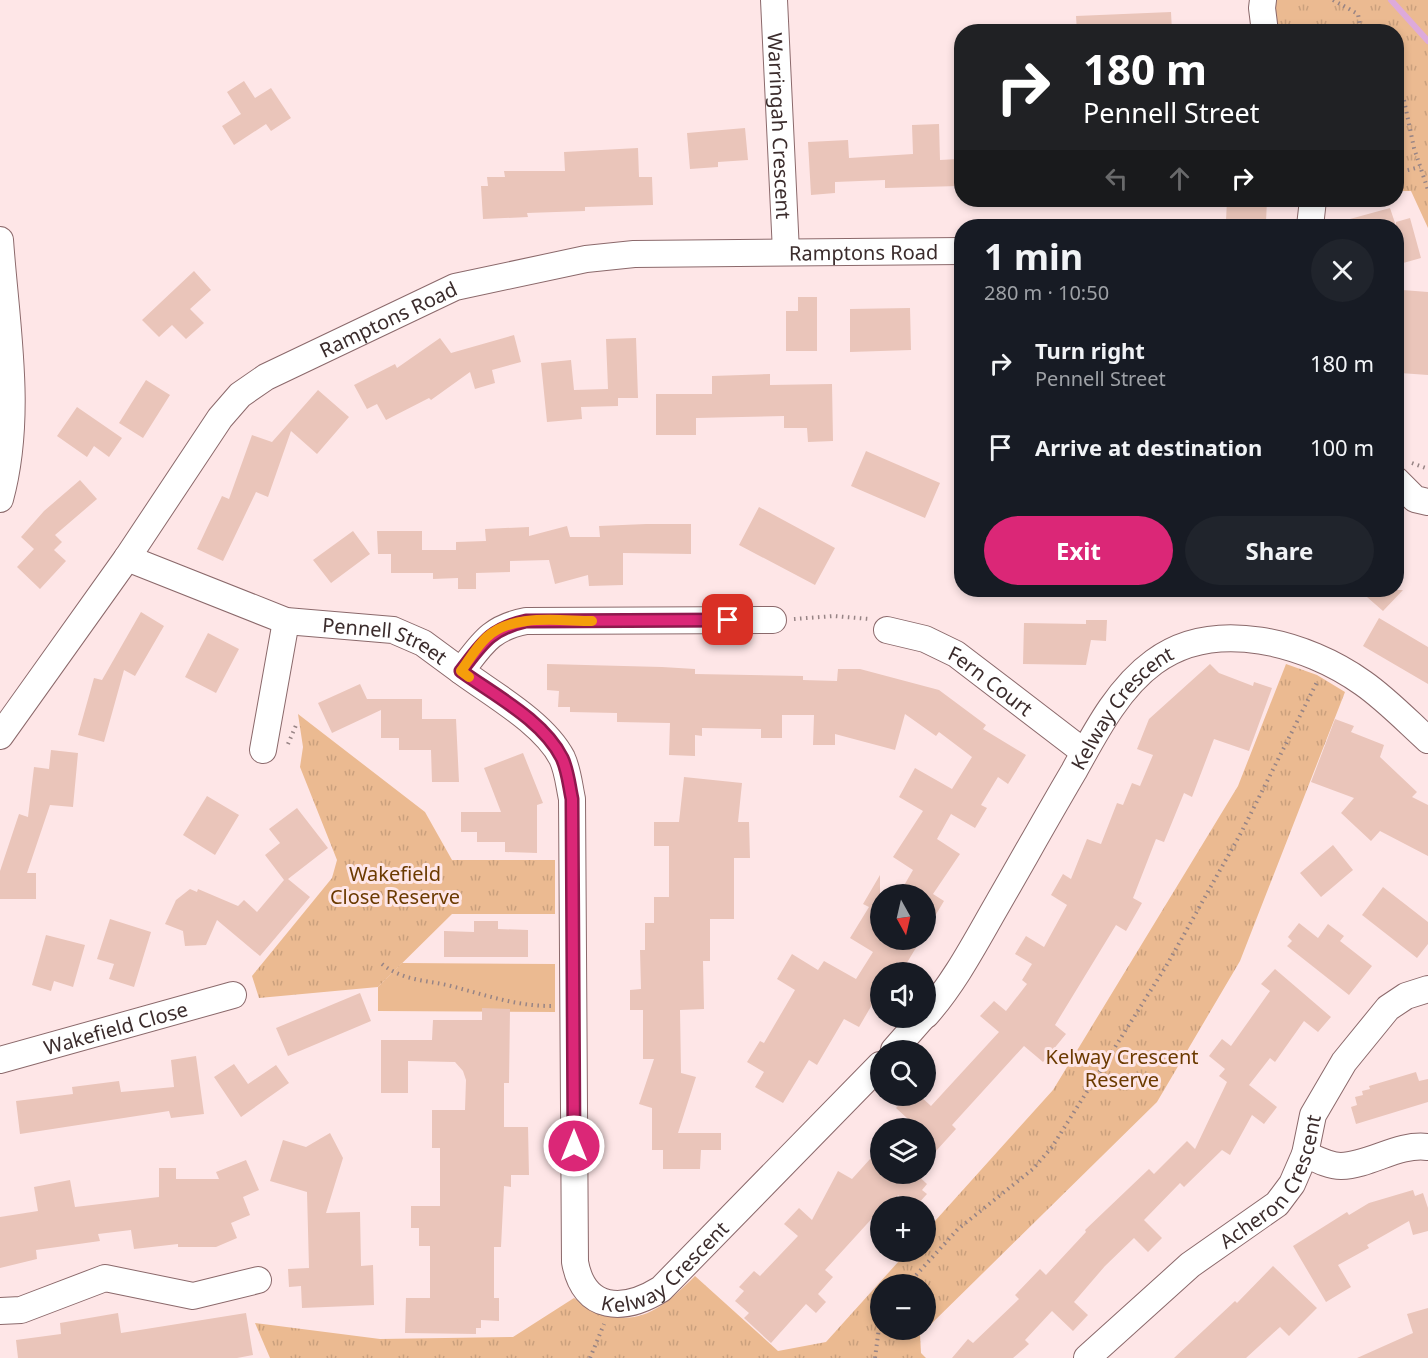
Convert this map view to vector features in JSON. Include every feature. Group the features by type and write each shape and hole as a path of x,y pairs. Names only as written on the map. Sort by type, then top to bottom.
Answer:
{"street":[{"name":"Warringah Crescent","path":"774,0 786,252"},
{"path":"1263,0 1264,24"},
{"path":"0,240 12,435 7,474 0,499"},
{"name":"Ramptons Road","path":"0,736 127,558 220,418 240,395 266,377 432,296 478,280 611,255 954,251"},
{"path":"1404,488 1415,499 1428,502"},
{"name":"Pennell Street","path":"127,558 286,621 393,630 423,643 461,671 487,637 505,626 526,621 773,620"},
{"path":"263,750 286,621"},
{"name":"Fern Court","path":"887,630 924,639 956,654 1084,752"},
{"name":"Kelway Crescent","path":"936,1001 959,972 1084,752 1124,692 1156,661 1180,648 1206,641 1245,640 1280,645 1327,662 1364,684 1428,740"},
{"name":"Kelway Crescent","path":"461,671 532,724 561,757 568,775 572,799 575,1262 577,1276 586,1291 613,1304 634,1303 660,1289 870,1075"},
{"name":"Acheron Crescent","path":"1087,1358 1190,1265 1277,1204 1292,1184 1305,1154 1313,1115 1344,1062 1389,1008 1406,996 1428,989"},
{"name":"Wakefield Close","path":"0,1060 233,995"},
{"name":"Kelway Crescent","path":"903,1040 913,1028"},
{"path":"1305,1154 1330,1165 1341,1166 1406,1148 1428,1147"},
{"path":"0,1311 21,1310 105,1278 194,1296 258,1280"}],"path":[{"path":"1333,0 1358,14 1360,24"},
{"path":"1404,100 1420,167 1428,190"},
{"path":"1404,171 1420,167"},
{"path":"773,620 834,616 878,620 887,630"},
{"path":"917,1274 958,1229 1033,1169 1052,1147 1168,963 1242,831 1327,662"},
{"path":"382,964 406,979 445,985 523,1006 573,1006"},
{"path":"590,1358 613,1304"},
{"path":"875,1358 877,1340"}],"green space":[{"path":"1272,0 1428,0 1428,228 1411,191 1404,191 1404,24 1273,24"},
{"name":"Kelway Crescent Reserve","path":"1286,664 1317,675 1345,692 1240,961 1157,1102 936,1319 936,1274 887,1274 898,1262 936,1262 936,1220 1053,1090 1238,786"},
{"name":"Wakefield Close Reserve","path":"298,714 425,812 452,860 555,860 555,914 452,914 378,987 259,998 252,976 332,878 337,860 300,767 303,747"},
{"path":"402,963 555,964 555,1012 378,1011 378,987"},
{"name":"Kelway Crescent Reserve","path":"695,1276 778,1351 826,1342 870,1293 870,1340 920,1340 921,1353 926,1358 270,1358 255,1323 380,1339 513,1337 574,1298 610,1316 625,1318 639,1316 666,1302"}],"building":[{"path":"1171,12 1172,24 1076,24 1076,16"},
{"path":"244,81 255,98 271,88 291,118 271,131 266,124 234,145 222,126 241,114 227,92"},
{"path":"939,124 940,160 954,159 954,186 885,188 885,180 835,182 835,193 811,195 808,142 848,140 849,158 913,154 912,125"},
{"path":"745,128 748,160 718,162 718,167 690,169 687,133"},
{"path":"638,148 639,177 652,177 653,205 585,207 585,211 527,213 528,217 483,219 481,186 488,186 487,177 505,177 504,171 565,171 564,152"},
{"path":"1227,207 1267,207 1266,219 1226,219"},
{"path":"1390,208 1394,219 1350,219"},
{"path":"1410,218 1421,258 1404,263 1404,220"},
{"path":"194,271 211,290 190,309 204,323 186,339 172,325 159,337 142,320"},
{"path":"1404,290 1428,292 1428,375 1404,373"},
{"path":"798,297 817,297 817,351 786,351 786,311 798,311"},
{"path":"910,308 911,350 850,352 850,309"},
{"path":"514,335 521,362 492,370 495,383 475,389 470,372 431,400 429,398 386,420 377,404 367,409 354,385 395,364 397,368 440,338 451,353"},
{"path":"636,338 638,398 618,398 618,406 581,407 582,419 547,422 541,363 571,360 574,390 608,389 606,339"},
{"path":"770,374 770,385 832,384 833,441 808,442 807,428 784,428 784,416 696,418 696,435 656,435 656,394 712,394 712,376"},
{"path":"146,380 170,395 143,438 119,423"},
{"path":"318,390 349,417 317,454 291,431 268,497 256,492 223,561 197,549 222,496 229,499 252,435 272,442"},
{"path":"77,407 122,438 109,457 94,446 87,457 57,436"},
{"path":"866,451 940,483 925,518 851,486"},
{"path":"80,480 97,499 55,535 62,542 54,550 66,561 40,589 17,567 34,549 21,537 44,511"},
{"path":"759,507 835,548 815,585 739,545"},
{"path":"691,524 691,554 623,553 623,585 589,586 588,575 555,584 549,560 510,561 510,572 476,573 476,589 458,589 458,578 433,579 433,573 391,573 391,554 378,554 377,531 422,531 422,550 456,550 456,542 486,541 485,529 529,527 529,536 567,526 570,537 600,537 599,526"},
{"path":"353,531 370,554 331,583 313,560"},
{"path":"1367,597 1396,597 1383,611"},
{"path":"141,612 164,626 135,676 124,670 104,742 78,735 94,678 102,680"},
{"path":"1379,618 1428,647 1428,684 1363,646"},
{"path":"1086,620 1107,620 1106,641 1091,640 1086,665 1023,664 1024,623 1086,624"},
{"path":"208,633 239,649 216,693 185,677"},
{"path":"547,664 662,667 695,669 695,674 803,676 803,680 837,681 838,669 860,669 939,690 986,725 983,729 1026,755 1008,784 998,777 981,805 987,808 975,828 951,814 937,839 960,854 936,890 936,884 905,884 913,870 893,857 923,811 899,797 915,768 952,789 972,757 939,732 936,736 905,714 895,750 835,734 835,745 813,745 814,715 782,715 782,738 761,738 761,729 702,728 702,736 695,735 695,756 669,755 670,723 617,722 617,713 570,712 570,707 558,707 559,691 547,690"},
{"path":"1210,664 1219,673 1253,686 1254,682 1272,688 1249,751 1214,739 1192,797 1184,793 1164,842 1156,839 1133,898 1142,903 1126,931 1116,925 1055,1025 1066,1034 1043,1062 1024,1046 952,1125 956,1129 936,1151 936,1118 907,1118 896,1108 898,1106 936,1106 936,1101 999,1032 980,1016 994,1001 1006,1011 1027,984 1022,980 1032,964 1015,954 1026,936 1044,947 1067,905 1051,895 1063,874 1071,879 1087,839 1101,844 1117,803 1123,805 1132,783 1140,786 1153,755 1137,749 1149,719"},
{"path":"360,684 367,699 422,699 422,719 456,719 459,782 432,782 431,750 399,750 399,738 381,738 381,710 332,733 318,703"},
{"path":"1335,719 1354,726 1351,732 1384,745 1380,757 1417,792 1412,797 1428,805 1428,856 1380,831 1371,841 1341,813 1354,798 1311,782"},
{"path":"51,750 78,753 73,807 50,805 27,873 36,873 36,899 0,899 0,871 19,814 28,817 34,767 49,769"},
{"path":"523,753 543,803 537,805 537,853 505,852 505,842 477,842 477,832 461,832 461,812 501,812 484,768"},
{"path":"684,777 742,783 738,822 749,822 750,858 734,858 734,919 710,919 710,961 703,961 704,1009 680,1010 681,1073 696,1077 678,1133 721,1133 721,1150 701,1150 700,1169 663,1169 663,1150 652,1150 652,1108 639,1104 654,1059 643,1059 643,1010 630,1010 630,990 641,989 640,950 645,950 645,923 654,923 654,897 669,897 669,846 654,846 654,822 679,822"},
{"path":"207,796 239,815 215,855 183,835"},
{"path":"297,808 328,848 288,879 310,897 260,956 217,920 206,945 185,946 183,931 165,924 176,900 190,889 197,892 198,889 238,906 244,900 257,912 284,880 265,855 280,843 269,829"},
{"path":"1333,845 1353,870 1321,897 1300,873"},
{"path":"880,875 880,884 875,884"},
{"path":"1383,887 1428,922 1428,944 1417,958 1362,915"},
{"path":"870,892 870,950 915,950 907,962 870,962 870,1008 859,1027 844,1019 817,1065 809,1060 783,1103 755,1087 764,1072 747,1062 760,1041 764,1043 795,990 777,979 792,954 818,970 824,961 856,979 873,952 850,938 869,907 863,904"},
{"path":"936,896 944,901 936,914"},
{"path":"110,919 151,932 134,987 109,979 114,964 97,959"},
{"path":"474,921 498,921 498,929 528,930 528,957 444,957 444,931 474,932"},
{"path":"1299,923 1318,938 1328,924 1344,936 1340,941 1372,966 1349,995 1287,946 1292,941 1288,937"},
{"path":"46,935 85,945 73,987 54,981 51,991 32,985"},
{"path":"1275,969 1331,1017 1318,1032 1304,1021 1275,1062 1270,1058 1249,1085 1277,1107 1264,1124 1252,1115 1230,1155 1222,1150 1184,1187 1180,1183 1144,1220 1162,1238 1148,1252 1134,1238 1105,1266 1074,1302 1088,1315 1073,1331 1052,1311 1025,1340 1029,1344 1013,1358 952,1358 968,1339 973,1343 1019,1299 1015,1295 1040,1269 1046,1275 1086,1232 1085,1230 1149,1169 1154,1174 1187,1141 1195,1149 1227,1082 1219,1076 1225,1069 1209,1056 1222,1039 1231,1046 1270,991 1261,984"},
{"path":"360,993 371,1021 288,1056 276,1028"},
{"path":"482,1008 510,1009 509,1083 504,1083 504,1127 528,1127 529,1175 511,1175 511,1187 504,1186 501,1247 494,1247 494,1298 499,1298 499,1321 481,1320 481,1328 476,1328 476,1334 405,1333 406,1298 430,1298 430,1246 419,1246 419,1228 411,1228 411,1206 440,1206 440,1148 432,1148 432,1110 465,1110 466,1080 463,1071 455,1062 408,1061 408,1093 381,1093 381,1040 432,1040 433,1020 482,1020"},
{"path":"196,1056 204,1114 171,1118 169,1111 20,1134 16,1101 73,1094 72,1087 119,1081 121,1092 174,1087 171,1060"},
{"path":"234,1064 248,1084 276,1065 289,1083 241,1117 214,1077"},
{"path":"1416,1072 1419,1081 1428,1079 1428,1102 1356,1124 1351,1107 1357,1105 1355,1097 1363,1095 1362,1091 1370,1089 1369,1086"},
{"path":"330,1133 343,1158 326,1213 360,1212 361,1266 373,1265 374,1305 302,1308 301,1286 289,1287 288,1269 309,1268 307,1192 270,1181 283,1140 306,1147"},
{"path":"870,1159 870,1184 927,1184 922,1190 927,1194 925,1196 870,1196 870,1221 825,1270 833,1277 818,1294 826,1302 816,1313 806,1304 771,1343 744,1318 749,1313 735,1301 744,1291 739,1287 754,1271 760,1276 798,1236 784,1224 799,1208 812,1220 838,1171 852,1179"},
{"path":"246,1160 259,1190 243,1197 250,1215 231,1223 237,1238 216,1247 178,1247 178,1244 134,1249 131,1230 98,1234 100,1241 36,1250 37,1259 0,1268 0,1217 38,1211 34,1187 70,1180 75,1207 159,1197 159,1168 176,1168 176,1179 219,1179 216,1172"},
{"path":"1413,1190 1415,1196 1423,1193 1428,1208 1428,1231 1413,1235 1409,1221 1367,1245 1369,1248 1338,1265 1351,1287 1326,1302 1293,1246 1347,1212 1349,1215 1369,1203"},
{"path":"1273,1266 1317,1308 1289,1336 1280,1327 1246,1358 1174,1358 1235,1301 1237,1303"},
{"path":"1428,1308 1428,1358 1357,1358 1413,1333 1407,1314"},
{"path":"118,1313 121,1333 246,1313 253,1355 237,1358 18,1358 16,1340 61,1334 60,1323"}],"waterway":[{"path":"1391,0 1428,41"}],"slow traffic":[{"path":"469,677 461,671 487,637 505,626 526,621 592,621"}],"route":[{"path":"574,1146 572,799 568,775 561,757 532,724 461,671 487,637 505,626 526,621 728,620"}]}
